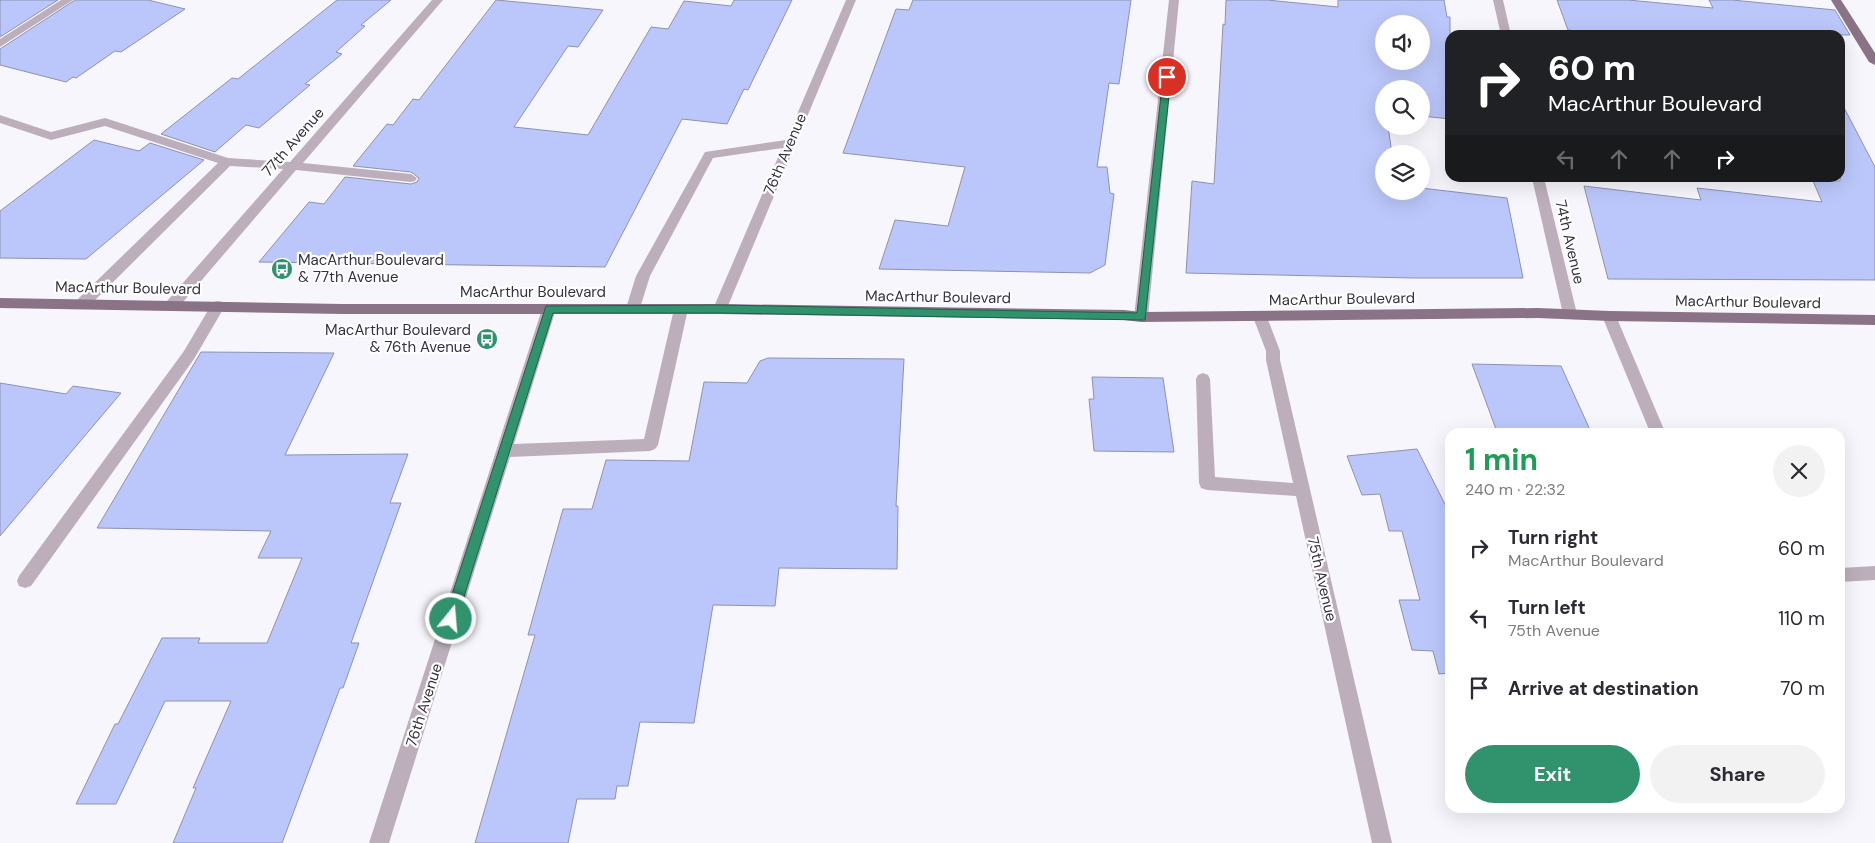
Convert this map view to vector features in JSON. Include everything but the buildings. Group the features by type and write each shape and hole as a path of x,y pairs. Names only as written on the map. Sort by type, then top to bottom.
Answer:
{"main road":[{"path":"1836,0 1875,62"},
{"name":"MacArthur Boulevard","path":"0,303 343,309 720,309 1124,315 1141,317 1570,314 1875,320"}],"street":[{"path":"0,44 68,0"},
{"name":"77th Avenue","path":"172,305 438,0"},
{"name":"76th Avenue","path":"720,309 851,0"},
{"path":"1141,317 1174,0"},
{"path":"1498,0 1505,30"},
{"path":"0,119 52,136 105,122 227,162 293,166 411,178"},
{"path":"632,308 643,276 710,155 790,143"},
{"path":"83,304 227,162"},
{"name":"74th Avenue","path":"1539,182 1570,314"},
{"path":"25,581 189,355 218,306"},
{"name":"76th Avenue","path":"380,843 549,309"},
{"path":"504,451 650,445 681,309"},
{"path":"1609,316 1656,428"},
{"name":"75th Avenue","path":"1260,317 1272,351 1382,843"},
{"path":"1203,379 1207,483 1302,490"},
{"path":"1845,575 1875,573"}],"place":[{"name":"MacArthur Boulevard & 77th Avenue","path":"282,269"},
{"name":"MacArthur Boulevard & 76th Avenue","path":"487,339"}],"route":[{"path":"451,619 549,309 720,309 1124,315 1141,317 1167,77"}]}
